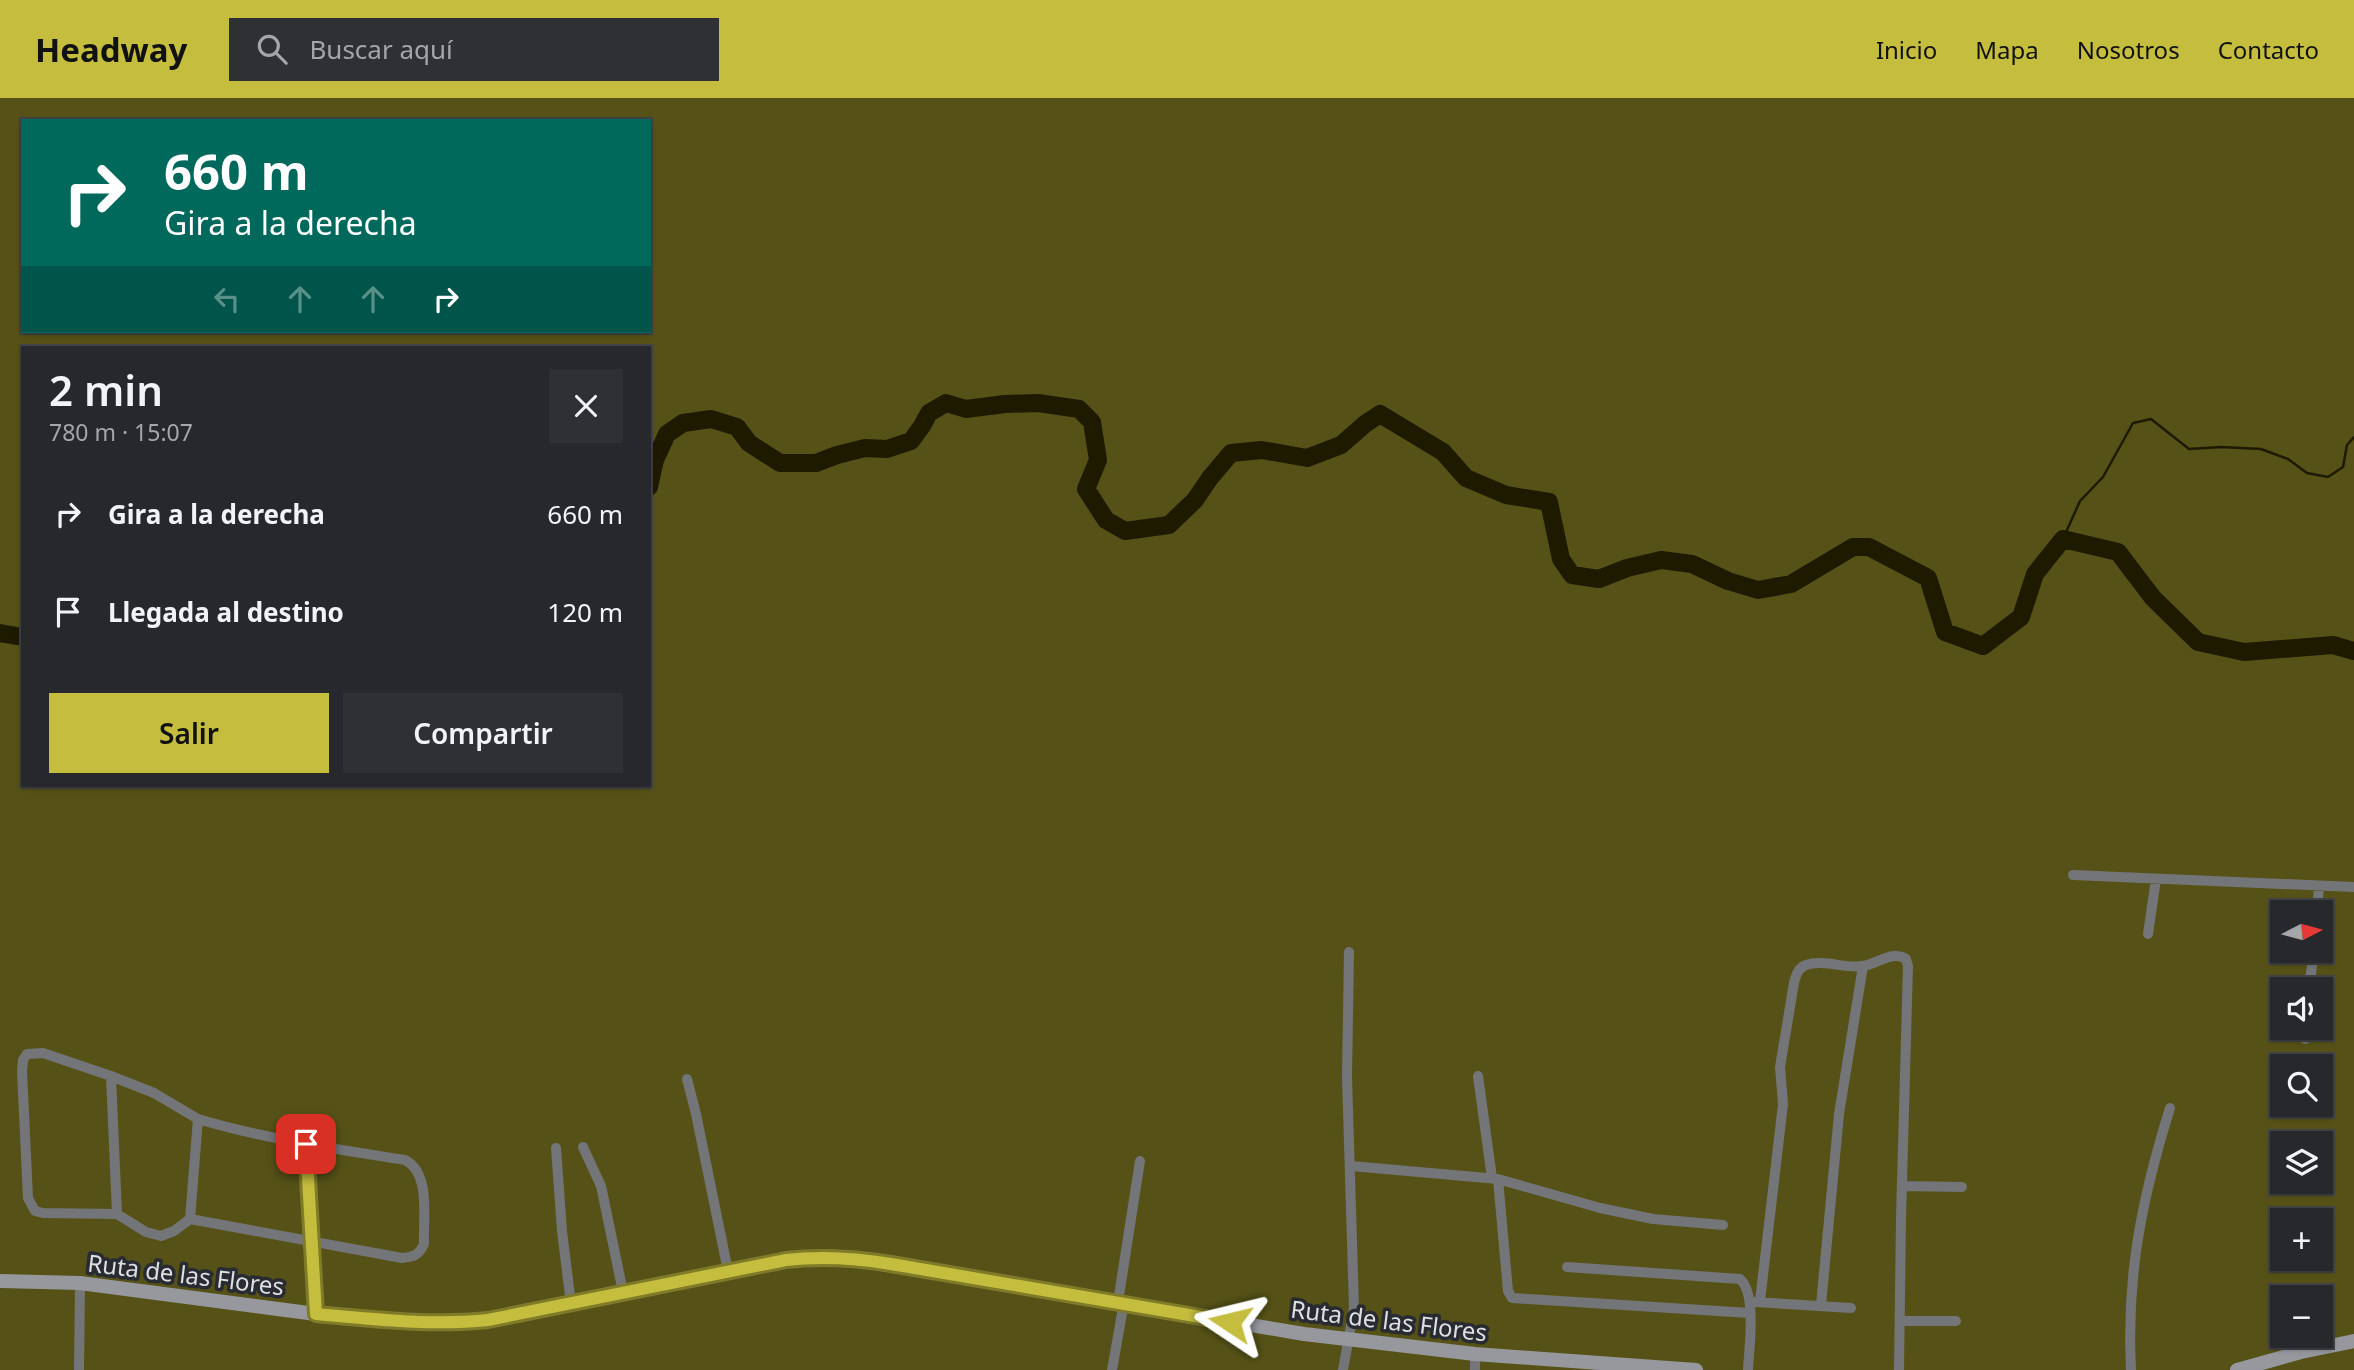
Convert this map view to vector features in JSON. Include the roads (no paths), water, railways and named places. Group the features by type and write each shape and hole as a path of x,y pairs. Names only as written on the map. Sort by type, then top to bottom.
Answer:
{"main road":[{"name":"Ruta de las Flores","path":"0,1281 80,1283 316,1314 418,1323 457,1323 522,1314 728,1271 823,1256 853,1258 1249,1325 1475,1354 1513,1363 1696,1370"},
{"path":"2237,1370 2354,1341"}],"street":[{"path":"2073,875 2354,887"},
{"path":"2148,934 2156,879"},
{"path":"2318,900 2319,886"},
{"path":"1343,1370 1354,1308 1347,1077 1349,952"},
{"path":"1748,1370 1753,1306 1783,1104 1780,1067 1798,971 1805,965 1863,967 1893,956 1901,956 1906,959 1908,967 1899,1370"},
{"path":"1821,1305 1839,1114 1863,967"},
{"path":"43,1053 111,1076 154,1093 198,1119 231,1129 405,1160 414,1164 422,1183 424,1244 420,1253 402,1258 190,1220 161,1236 146,1233 117,1214 43,1213 35,1211 30,1205 23,1060 27,1054 43,1053"},
{"path":"111,1076 117,1214"},
{"path":"1478,1076 1495,1179 1508,1292 1512,1298 1852,1308"},
{"path":"687,1079 728,1271"},
{"path":"2131,1370 2130,1304 2135,1249 2149,1174 2170,1108"},
{"path":"190,1220 198,1119"},
{"path":"306,1144 316,1314"},
{"path":"583,1147 601,1186 623,1292"},
{"path":"556,1148 571,1304"},
{"path":"1112,1370 1140,1161"},
{"path":"1351,1166 1495,1179 1600,1208 1653,1219 1723,1225"},
{"path":"1902,1186 1962,1186"},
{"path":"1567,1267 1733,1277 1744,1282 1753,1306"},
{"path":"79,1370 80,1283"},
{"path":"1901,1321 1956,1321"},
{"path":"1475,1354 1475,1370"}],"waterway":[{"path":"651,478 655,460 667,434 683,423 711,419 737,427 749,443 780,463 816,463 865,448 887,449 911,441 929,413 946,403 966,409 1038,403 1079,409 1092,422 1098,460 1086,489 1106,520 1125,531 1169,525 1195,500 1231,453 1262,450 1307,458 1341,445 1380,414 1443,452 1466,478 1506,495 1549,502 1561,559 1572,575 1599,579 1627,568 1661,560 1692,564 1728,581 1758,590 1791,584 1853,547 1869,547 1928,578 1945,632 1983,646 2021,617 2035,574 2063,539 2118,552 2153,598 2198,642 2244,652 2333,645 2354,651"},
{"path":"2063,539 2080,501 2103,477 2133,423 2151,419 2189,449 2261,449 2288,459 2307,473 2328,477 2343,467 2347,445 2354,437"},
{"path":"0,633 21,637"}]}
